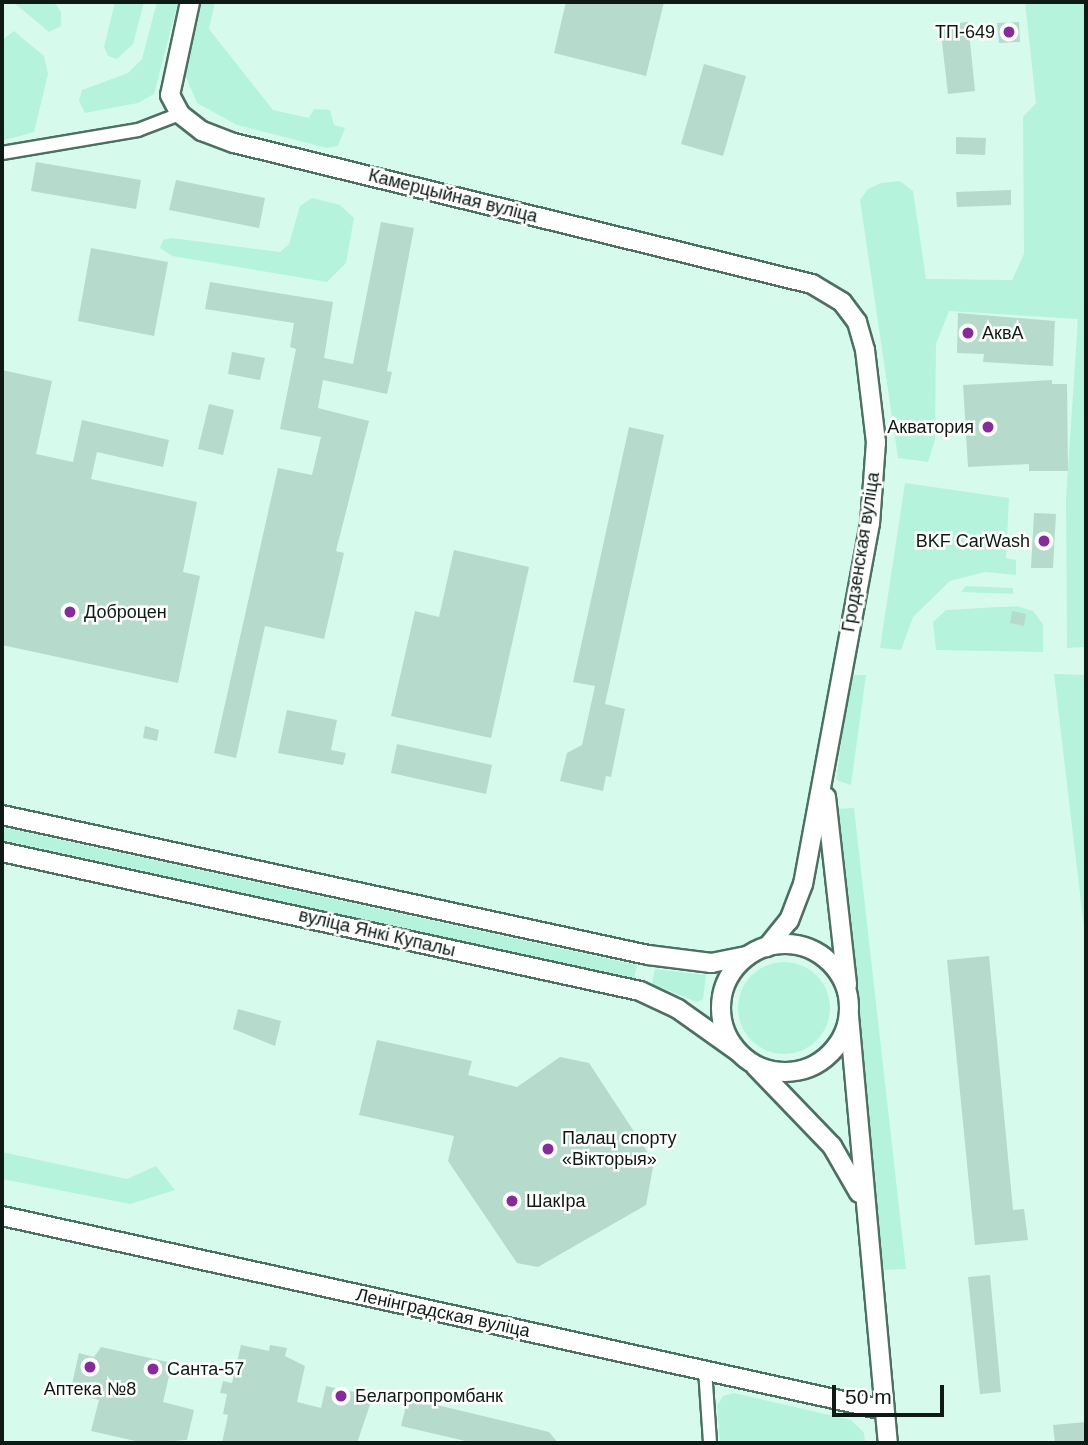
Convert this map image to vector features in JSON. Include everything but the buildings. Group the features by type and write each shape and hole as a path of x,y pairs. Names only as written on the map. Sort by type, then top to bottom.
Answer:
{"main road":[{"path":"180,114 170,85 190,2"},
{"name":"Камерцыйная вуліца","path":"180,114 202,131 234,143 813,284 842,302"},
{"name":"Гродзенская вуліца","path":"767,947 797,904 826,766 865,554 876,466 865,350 857,322 842,302"},
{"name":"Гродзенская вуліца","path":"826,766 848,995"},
{"name":"вуліца Янкі Купалы","path":"2,815 668,959 711,963 747,956"},
{"name":"вуліца Янкі Купалы","path":"2,852 640,991 678,1009 737,1051"},
{"path":"863,1203 832,1146 753,1064 737,1051 726,1033 721,1012 728,981 747,956 767,947 808,948 826,959 848,995 863,1203 888,1443"},
{"path":"753,1064 788,1072 822,1061 839,1041 849,1016"},
{"name":"Ленінградская вуліца","path":"2,1216 884,1409"}],"street":[{"path":"2,153 138,130 180,114"},
{"path":"705,1369 710,1443"}],"green space":[{"path":"13,2 54,2 61,12 61,26 49,32"},
{"path":"115,2 144,2 133,44 117,59 108,56 104,47"},
{"path":"157,2 178,2 154,94 138,103 85,113 79,101 82,90 128,73 142,59"},
{"path":"199,2 215,2 209,29 273,110 309,118 314,109 330,110 334,125 345,128 338,146 327,148 237,125 197,103 184,72"},
{"path":"1025,2 1086,2 1086,647 1067,648 1066,498 1078,319 949,311 936,344 935,440 928,462 898,458 860,200 868,189 881,183 900,181 913,191 926,279 1012,280 1024,254 1023,117 1036,103"},
{"path":"14,31 44,56 48,74 34,132 2,141 2,40"},
{"path":"312,198 340,205 354,218 346,263 327,282 172,256 160,248 163,240 172,238 280,252 289,244 300,206"},
{"path":"905,483 1009,498 1006,558 1016,560 1016,575 985,572 950,581 913,617 901,650 880,648"},
{"path":"966,586 1013,588 1013,594 961,592"},
{"path":"1017,606 1033,611 1043,624 1043,652 936,650 933,622 946,610"},
{"path":"1054,674 1086,675 1086,945"},
{"path":"851,675 866,675 851,785 836,780"},
{"path":"854,808 906,1269 883,1270 835,809"},
{"path":"2,827 637,965 634,979 2,840"},
{"path":"784,962 802,965 817,975 827,990 830,1008 827,1026 817,1041 802,1051 784,1054 766,1051 751,1041 741,1026 738,1008 741,990 751,975 766,965"},
{"path":"655,969 706,975 703,999 697,1002 652,984"},
{"path":"2,1152 127,1179 156,1166 175,1190 130,1204 2,1179"},
{"path":"734,1393 851,1420 864,1433 865,1443 720,1443 717,1406 723,1396"}],"place":[{"name":"ТП-649","path":"1009,32"},
{"name":"АквА","path":"968,333"},
{"name":"Акватория","path":"988,427"},
{"name":"BKF CarWash","path":"1044,541"},
{"name":"Доброцен","path":"70,612"},
{"name":"Палац спорту «Вікторыя»","path":"548,1149"},
{"name":"ШакІра","path":"512,1201"},
{"name":"Аптека №8","path":"90,1367"},
{"name":"Санта-57","path":"153,1369"},
{"name":"Белагропромбанк","path":"341,1396"}]}
